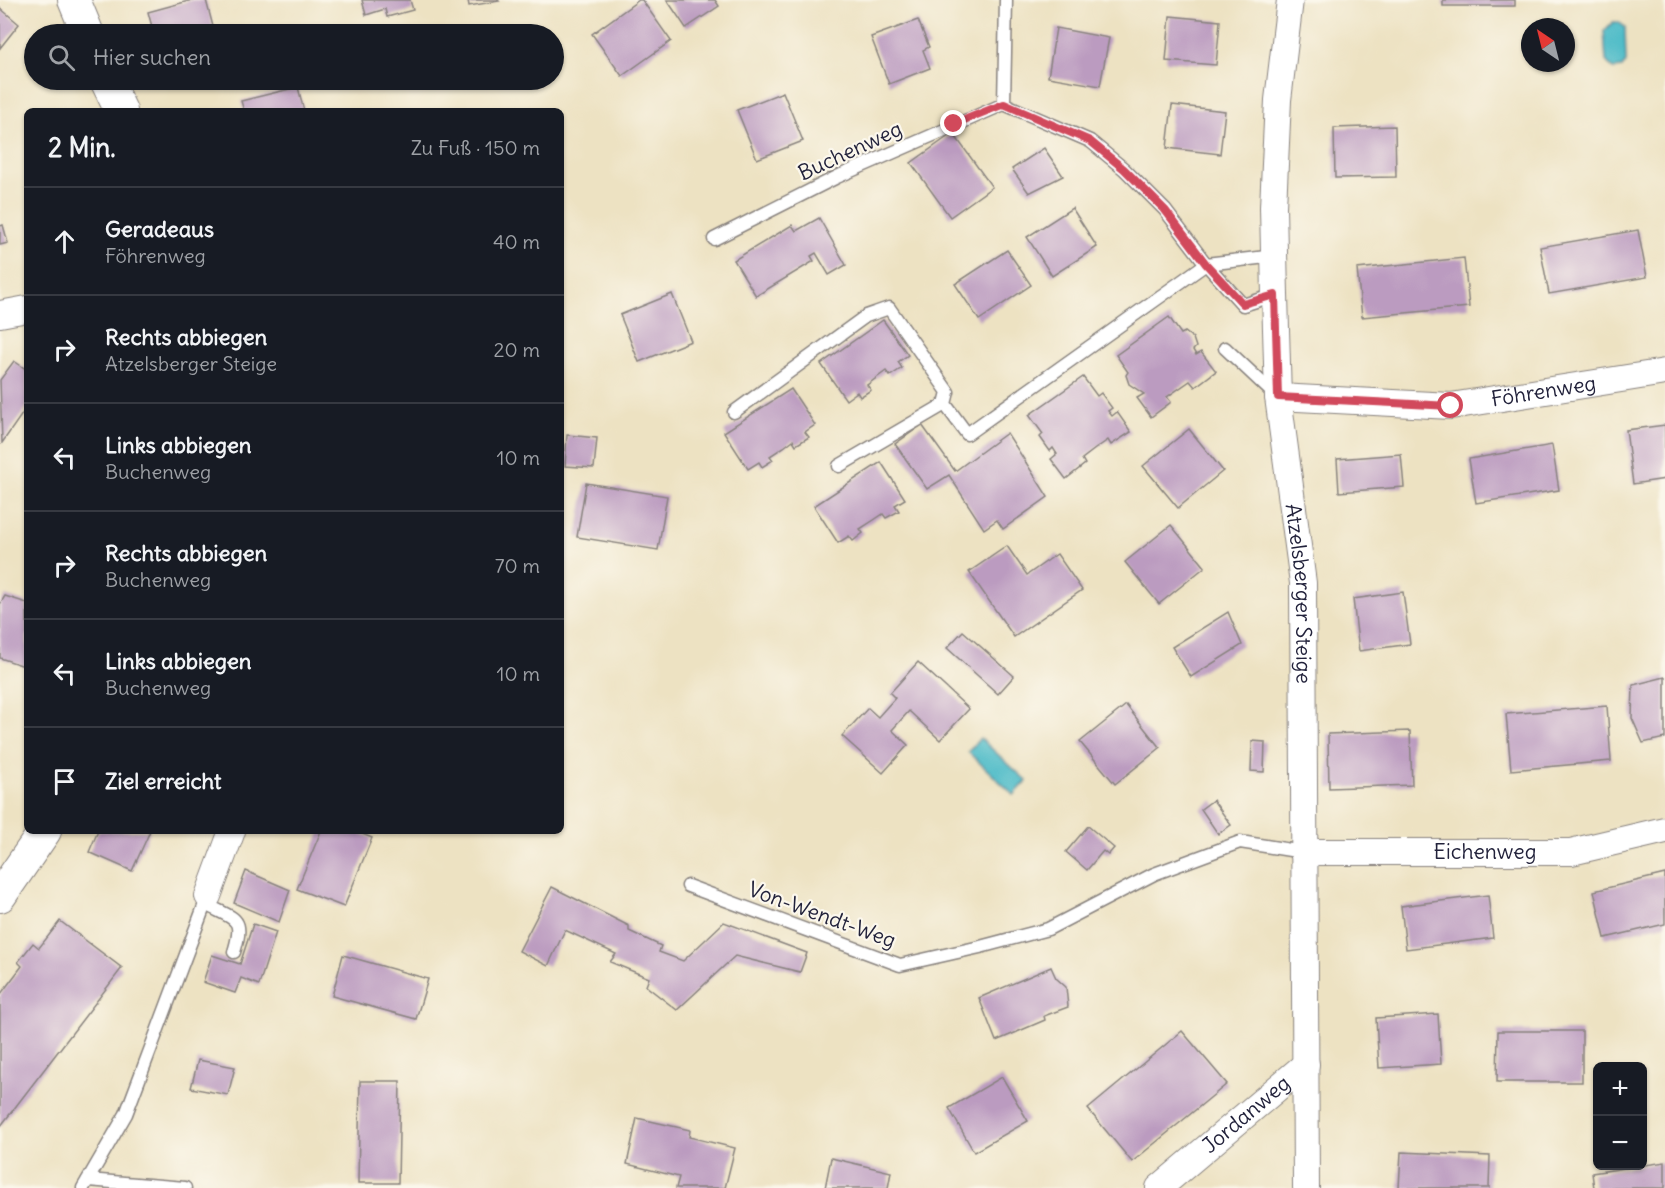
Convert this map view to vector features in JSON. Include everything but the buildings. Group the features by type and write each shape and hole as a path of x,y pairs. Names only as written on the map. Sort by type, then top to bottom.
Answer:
{"street":[{"path":"74,0 84,24"},
{"name":"Atzelsberger Steige","path":"1290,0 1278,100 1274,207 1275,295 1278,397 1303,583 1306,1188"},
{"path":"111,90 120,108"},
{"path":"0,314 24,310"},
{"name":"Föhrenweg","path":"1278,397 1451,406 1665,372"},
{"name":"Eichenweg","path":"1303,852 1571,852 1665,830"},
{"path":"0,896 43,834"},
{"path":"206,900 231,834"},
{"name":"Jordanweg","path":"1159,1188 1306,1064"}],"lane":[{"path":"1006,0 1004,104 1090,141 1124,169 1165,210 1206,264 1243,304 1275,295"},
{"name":"Buchenweg","path":"714,239 837,177 1004,104"},
{"path":"945,404 967,434 1206,264 1275,256"},
{"path":"734,412 867,316 889,308 948,392 945,404 839,466"},
{"path":"1225,348 1278,397"},
{"name":"Von-Wendt-Weg","path":"688,886 900,965 980,947 1048,928 1154,874 1240,842 1303,852"},
{"path":"185,1188 85,1184 126,1114 206,900 236,921 241,930 234,952"}],"water":[{"path":"1613,22 1618,22 1625,27 1626,62 1622,68 1613,69 1606,61 1604,31"},
{"path":"980,738 1027,781 1014,795 968,752"}],"route":[{"path":"954,124 1004,104 1090,141 1124,169 1165,210 1206,264 1243,304 1275,295 1278,397 1451,406"}]}
